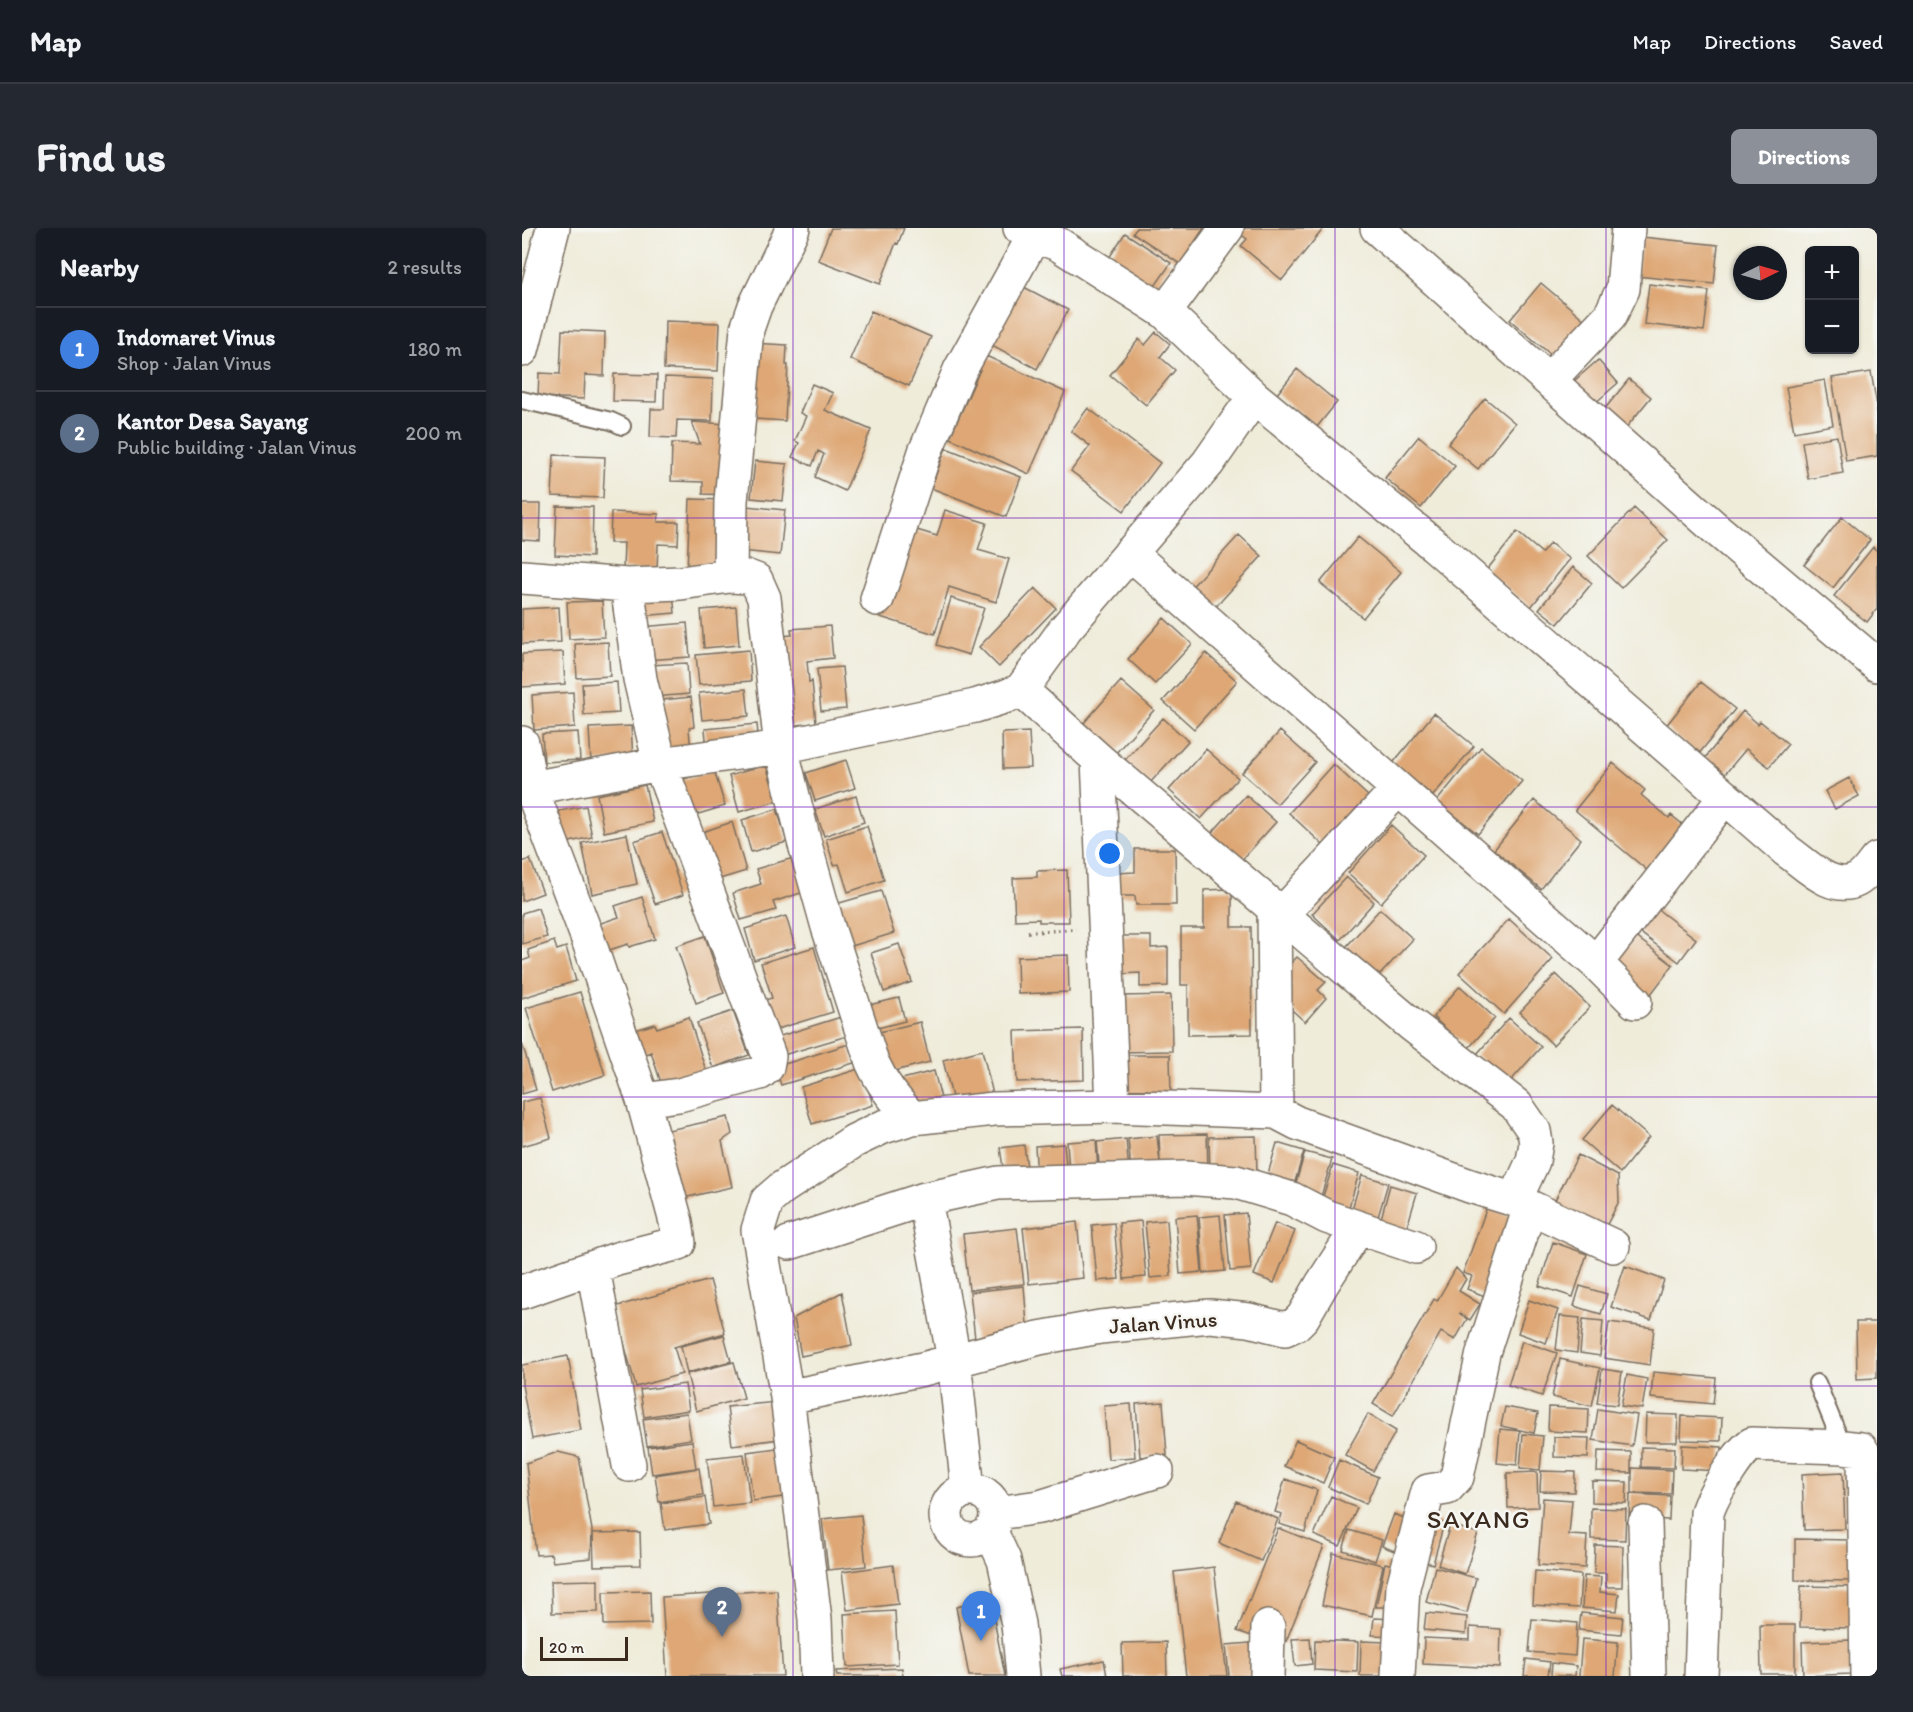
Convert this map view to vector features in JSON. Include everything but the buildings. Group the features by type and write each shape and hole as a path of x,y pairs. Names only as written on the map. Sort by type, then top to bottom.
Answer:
{"street":[{"path":"730,576 731,501 747,329 755,306 793,228"},
{"path":"1165,312 1227,228"},
{"path":"1377,228 1715,528 1877,665"},
{"path":"1550,380 1610,316 1623,289 1628,228"},
{"path":"522,350 552,229"},
{"path":"877,599 925,452 960,370 1044,234 1165,312 1254,397 1434,545 1787,851 1831,882 1846,883 1859,879 1877,859"},
{"path":"531,788 660,764 781,747 975,706 1021,690 1066,628 1208,463 1254,397"},
{"path":"1130,553 1596,963 1635,1002"},
{"path":"522,577 627,585 681,583 730,576 756,580 764,598 781,747 828,927 880,1081 912,1118"},
{"path":"627,585 640,679 660,764 769,1056 767,1067 760,1073 679,1095 643,1100"},
{"path":"1021,690 1098,759 1412,1025 1516,1105 1534,1131 1536,1143 1533,1161 1483,1353 1457,1477 1447,1488 1428,1491 1403,1587 1398,1676"},
{"path":"522,743 531,788 589,942 643,1100 680,1243 593,1268 522,1292"},
{"path":"1098,759 1113,1106"},
{"path":"1276,1112 1278,910 1398,789"},
{"path":"1596,963 1725,797"},
{"path":"817,1676 815,1619 787,1397 758,1230 767,1201 782,1188 854,1141 883,1127 912,1118 994,1109 1113,1106 1276,1112 1308,1127 1523,1203 1613,1246"},
{"path":"789,1243 925,1199 999,1183 1185,1178 1236,1182 1292,1199 1327,1217 1416,1247"},
{"path":"925,1199 954,1360 968,1490"},
{"name":"Jalan Vinus","path":"787,1397 923,1369 1039,1338 1100,1327 1210,1316 1249,1320 1285,1329 1296,1324 1303,1317 1358,1228"},
{"path":"593,1268 629,1465"},
{"path":"1701,1676 1707,1513 1710,1503 1742,1452 1752,1444 1859,1448 1864,1454 1867,1676"},
{"path":"1023,1676 1018,1624 994,1522 993,1503 987,1495 968,1490 951,1499 946,1518 949,1527 955,1535 973,1540 983,1538 994,1522 1157,1471"},
{"path":"1645,1523 1649,1676"},
{"path":"1267,1676 1268,1627"}],"lane":[{"path":"522,400 610,421 622,426"},
{"path":"1816,1383 1843,1447"}],"path":[{"path":"1028,932 1104,927"}],"place":[{"name":"Kantor Desa Sayang","path":"722,1637"},
{"name":"Indomaret Vinus","path":"981,1641"}],"district":[{"name":"SAYANG","path":"1479,1519"}]}
